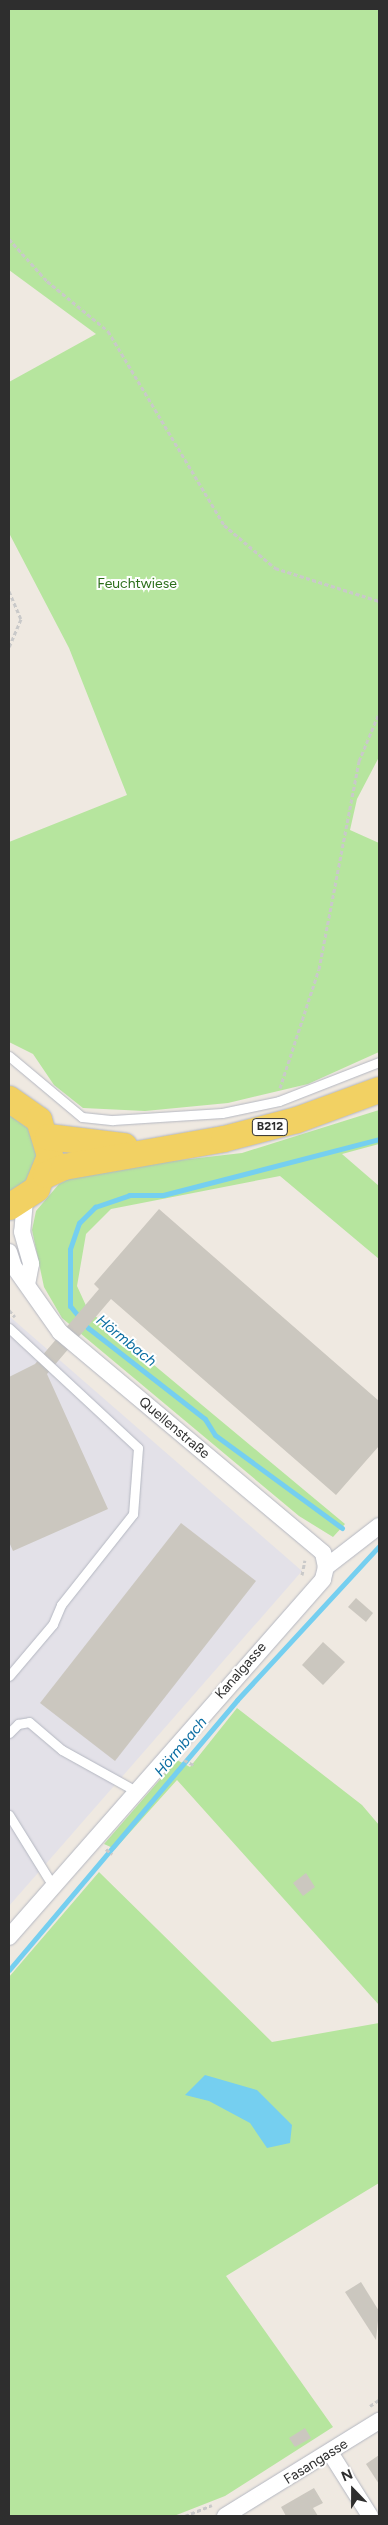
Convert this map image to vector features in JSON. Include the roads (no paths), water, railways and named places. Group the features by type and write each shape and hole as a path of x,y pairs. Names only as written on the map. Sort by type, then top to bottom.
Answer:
{"main road":[{"name":"B212","path":"46,1175 157,1149 224,1138 297,1120 379,1090"},
{"path":"9,1099 32,1114 48,1137 46,1175 17,1203"},
{"name":"B212","path":"48,1137 157,1149"}],"street":[{"path":"17,1203 22,1232 31,1264 27,1284"},
{"name":"Quellenstraße","path":"9,1252 14,1267 60,1332 322,1553 326,1567"},
{"name":"Kanalgasse","path":"9,1936 323,1579 326,1567 379,1526"},
{"name":"Fasangasse","path":"226,2516 331,2454 379,2421"},
{"path":"331,2454 370,2516"}],"lane":[{"path":"9,1056 82,1117 113,1120 222,1113 279,1101 379,1062"},
{"path":"9,1328 138,1448 133,1514 9,1676"},
{"path":"9,1733 18,1724 29,1722 62,1750 136,1791"},
{"path":"9,1815 53,1886"}],"water":[{"path":"205,2075 257,2090 292,2125 290,2143 267,2148 250,2123 209,2101 185,2095"}],"waterway":[{"name":"Hörmbach","path":"342,1528 215,1435 205,1419 88,1328 70,1306 70,1249 79,1223 95,1207 129,1195 163,1195 379,1139"},
{"name":"Hörmbach","path":"9,1970 237,1700 379,1546"}],"park label":[{"name":"Feuchtwiese","path":"137,584"}]}
